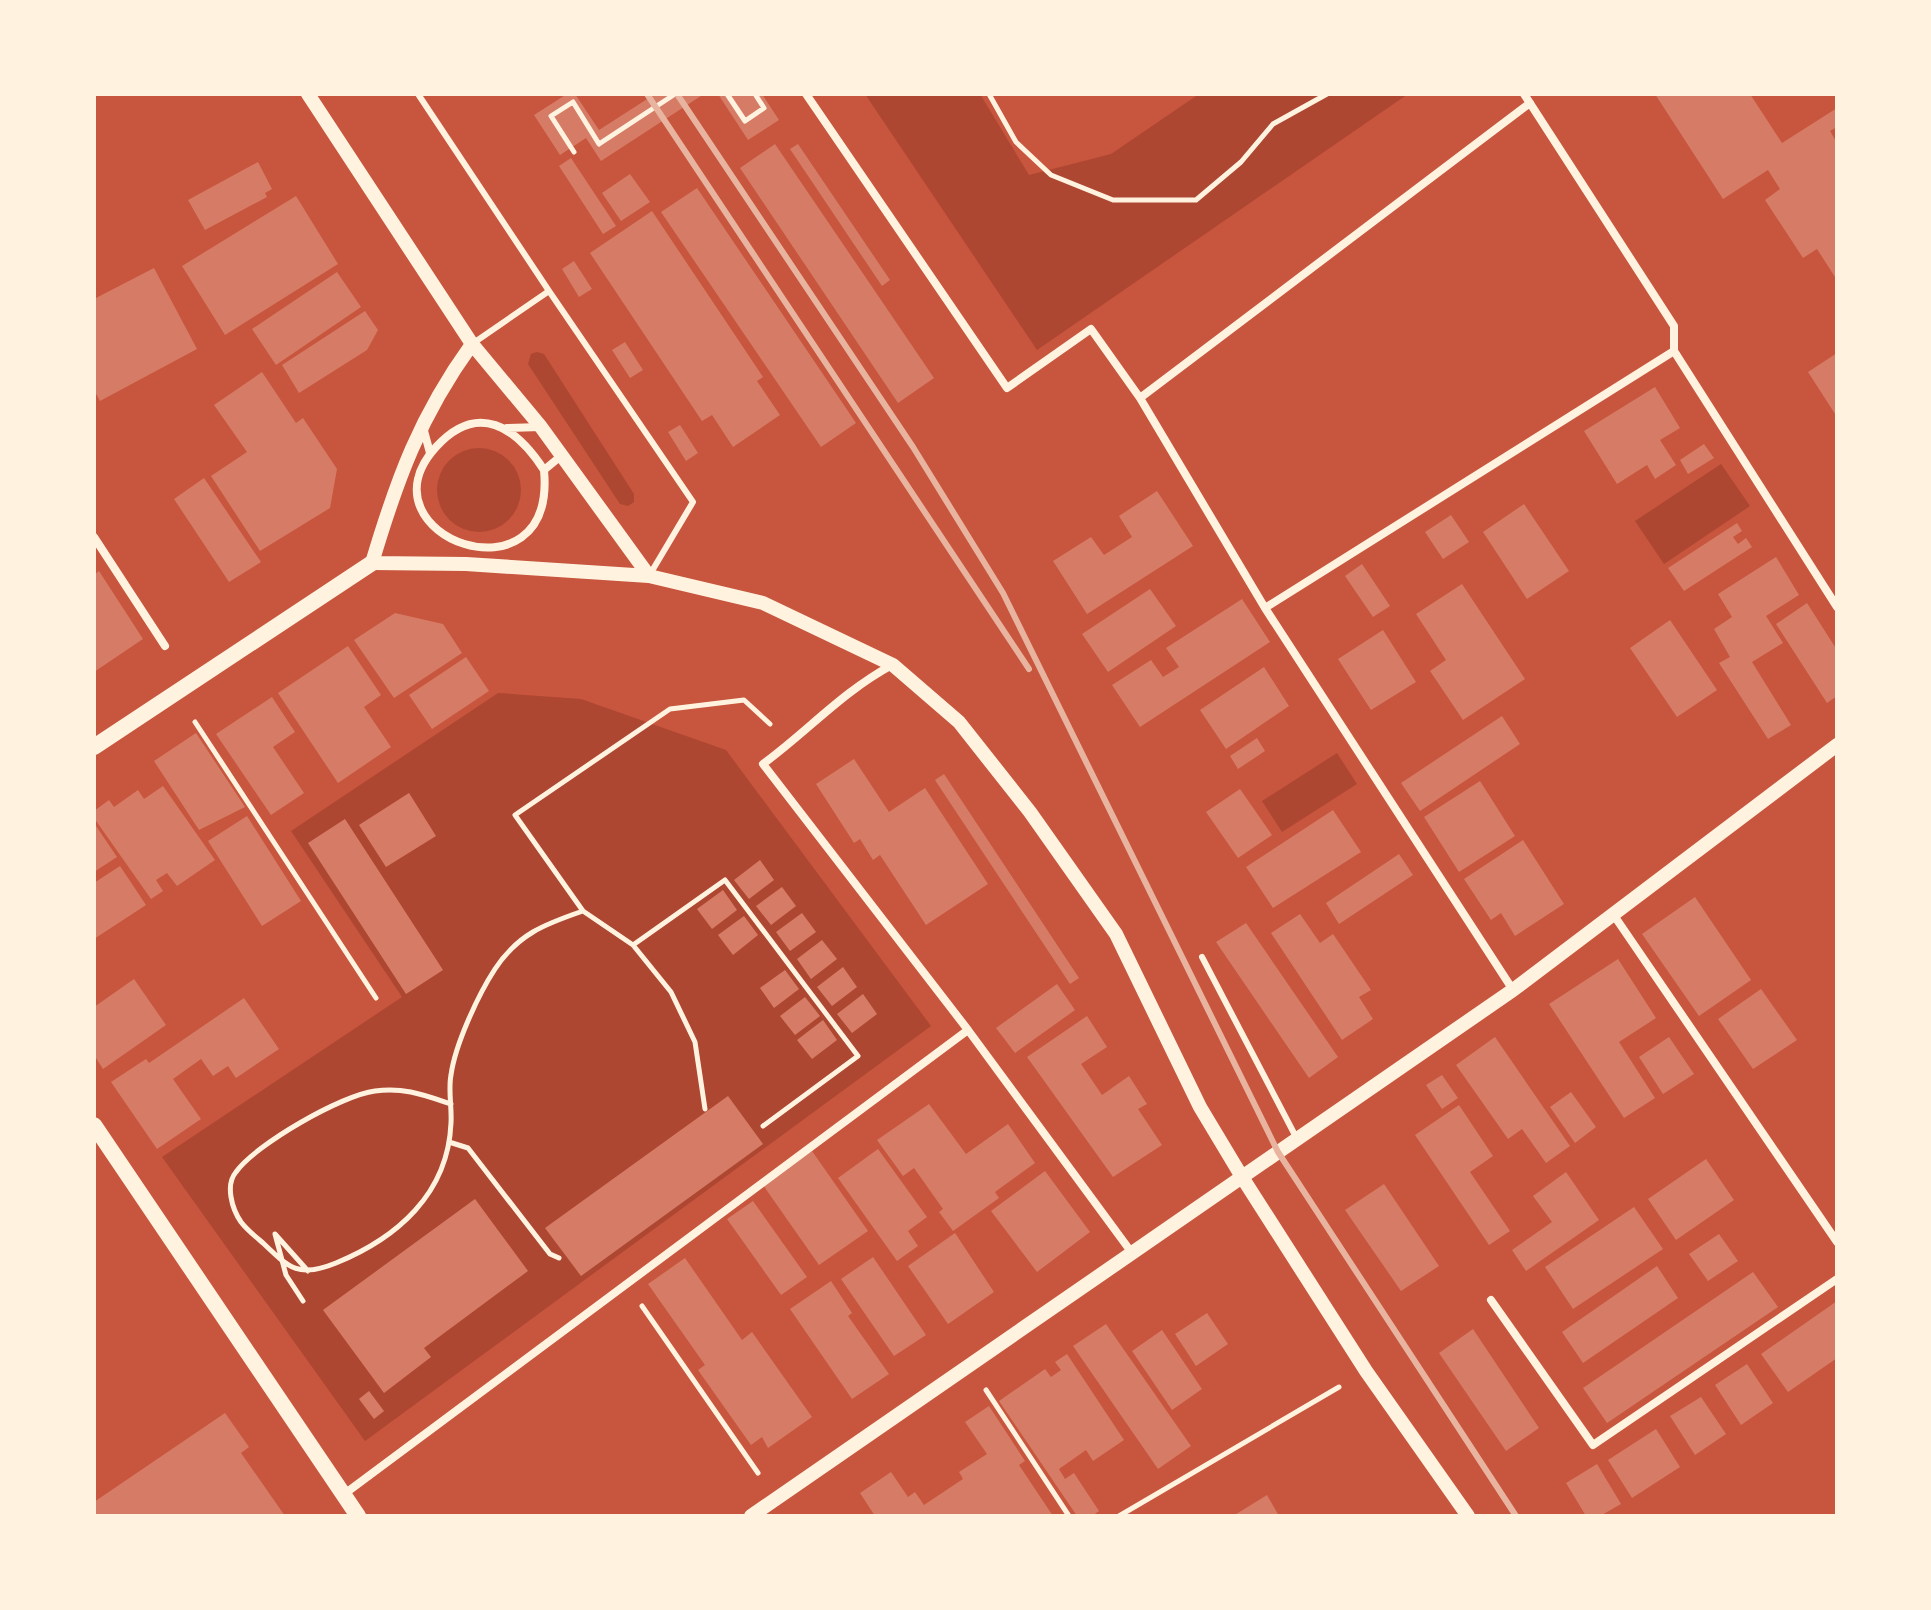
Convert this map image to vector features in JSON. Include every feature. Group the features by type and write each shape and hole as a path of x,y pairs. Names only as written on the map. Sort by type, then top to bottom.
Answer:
{"main road":[{"path":"94,747 372,563"},
{"path":"94,1125 358,1516"}],"street":[{"path":"308,94 472,344 541,427 649,576"},
{"path":"806,94 1007,388 1091,329 1140,398 1265,608 1513,990"},
{"path":"1140,398 1527,98 1674,326 1674,351 1837,607"},
{"path":"472,344 442,385 400,471 372,563 466,564 649,576 763,603 893,665 959,722 1030,812 1116,934 1200,1107 1242,1177 1366,1371 1468,1516"},
{"path":"1265,608 1674,351"},
{"path":"506,428 530,448 544,470 544,497 535,520 524,534 491,549 448,540 428,520 420,498 423,471 430,453 463,427 481,423 506,428 541,427"},
{"path":"422,424 430,453"},
{"path":"544,470 561,456"},
{"path":"400,471 423,471"},
{"path":"94,537 165,646"},
{"path":"466,564 480,549"},
{"path":"491,549 513,569"},
{"path":"893,665 856,684 791,744 763,764 968,1030 1132,1253"},
{"path":"751,1516 972,1367 1513,990 1837,745"},
{"path":"1613,914 1837,1242"},
{"path":"343,1496 625,1282 968,1030"},
{"path":"1491,1300 1593,1445 1837,1279"}],"lane":[{"path":"418,94 693,502 649,576"},
{"path":"472,344 549,291"},
{"path":"1202,957 1297,1139"}],"path":[{"path":"574,152 551,116 573,102 599,144 675,94"},
{"path":"727,94 745,121 764,108 755,94"},
{"path":"989,94 1016,142 1051,175 1113,200 1196,200 1241,162 1273,124 1327,94"},
{"path":"705,1109 695,1042 671,992 633,945 583,911 515,815 670,709 744,700 791,744"},
{"path":"195,722 376,998"},
{"path":"633,945 725,880 858,1056 763,1126"},
{"path":"451,1104 406,1088 371,1091 309,1116 235,1172 229,1191 240,1221 289,1268 309,1272 360,1253 393,1234 421,1206 447,1159 451,1104 451,1074 472,1014 496,967 533,929 583,911"},
{"path":"449,1142 468,1148 550,1254 559,1258"},
{"path":"303,1301 286,1275 275,1234 309,1272"},
{"path":"625,1282 758,1473"},
{"path":"972,1367 1069,1516"},
{"path":"1119,1516 1366,1371"}],"shaded area":[{"path":"865,94 980,94 1029,175 1111,154 1199,94 1408,94 1037,350"},
{"path":"531,354 544,354 634,494 634,502 628,506 620,504 528,364"},
{"path":"479,448 495,451 509,460 518,474 521,490 518,506 509,520 495,529 479,532 463,529 449,520 440,506 437,490 440,474 449,460 463,451"},
{"path":"1721,464 1750,506 1664,564 1635,521"},
{"path":"498,693 581,699 726,750 931,1026 365,1441 162,1157 402,997 291,831"},
{"path":"1337,753 1357,784 1282,832 1262,801"}],"building":[{"path":"567,94 575,94 599,130 655,94 704,94 601,161 586,138 560,155 534,115"},
{"path":"718,94 762,94 779,120 748,140"},
{"path":"1655,94 1750,94 1782,143 1837,108 1837,127 1830,131 1837,143 1837,280 1817,249 1803,258 1765,200 1780,189 1768,170 1723,199"},
{"path":"775,144 934,378 898,403 740,168"},
{"path":"798,144 890,280 882,286 790,149"},
{"path":"571,158 616,226 603,234 559,166"},
{"path":"258,162 272,189 265,193 267,197 205,230 188,200"},
{"path":"630,174 650,202 621,221 602,193"},
{"path":"697,188 856,423 821,447 661,212"},
{"path":"296,196 338,264 225,335 182,266"},
{"path":"652,211 763,377 757,381 780,415 733,447 712,415 702,421 590,253"},
{"path":"574,261 592,289 579,297 562,269"},
{"path":"154,268 197,349 100,401 94,390 94,299"},
{"path":"337,272 361,307 276,365 252,329"},
{"path":"365,311 378,330 367,350 299,393 282,365"},
{"path":"625,342 643,370 630,378 612,350"},
{"path":"1837,353 1837,417 1808,372"},
{"path":"262,372 296,423 303,418 337,469 330,508 260,551 211,476 247,452 214,405"},
{"path":"1655,387 1680,428 1660,440 1676,465 1655,479 1647,465 1617,484 1584,431"},
{"path":"680,425 698,453 686,461 668,432"},
{"path":"1704,444 1714,458 1688,474 1680,460"},
{"path":"204,478 261,562 229,582 174,499"},
{"path":"1157,491 1193,546 1087,614 1053,561 1091,537 1104,555 1132,537 1119,516"},
{"path":"1524,504 1569,571 1527,599 1483,532"},
{"path":"1451,515 1469,542 1443,559 1425,532"},
{"path":"1737,523 1742,531 1733,537 1738,544 1746,538 1752,547 1684,591 1668,568"},
{"path":"1776,557 1799,595 1766,616 1783,643 1752,662 1791,725 1768,739 1719,663 1730,657 1714,629 1732,617 1718,594"},
{"path":"1362,564 1390,606 1373,617 1345,576"},
{"path":"99,571 143,639 94,672 94,575"},
{"path":"1462,584 1525,679 1463,720 1430,671 1446,660 1416,614"},
{"path":"1150,589 1176,626 1108,672 1082,634"},
{"path":"1242,599 1270,642 1140,727 1112,685 1151,660 1163,677 1179,667 1166,648"},
{"path":"1807,603 1837,650 1837,696 1827,703 1776,624"},
{"path":"395,613 443,624 462,653 394,698 354,640"},
{"path":"1670,620 1717,690 1677,717 1630,648"},
{"path":"1383,630 1416,682 1371,710 1338,659"},
{"path":"348,646 381,695 364,707 391,747 338,783 278,693"},
{"path":"466,657 489,691 432,729 409,695"},
{"path":"1264,667 1289,706 1226,749 1200,710"},
{"path":"272,697 295,732 273,747 304,793 271,815 216,734"},
{"path":"1502,716 1520,744 1420,811 1401,783"},
{"path":"196,733 245,807 199,830 154,761"},
{"path":"1257,738 1265,751 1238,769 1230,756"},
{"path":"854,759 889,812 925,788 988,884 926,925 880,855 873,860 860,839 854,843 816,784"},
{"path":"944,774 1079,978 1070,984 935,780"},
{"path":"1480,781 1515,836 1459,872 1424,817"},
{"path":"163,786 215,860 177,886 167,873 156,880 163,891 151,899 94,818 94,811 109,800 114,807 138,790 144,799"},
{"path":"1240,789 1272,835 1238,858 1206,812"},
{"path":"409,793 436,836 386,867 359,825"},
{"path":"1333,810 1361,852 1273,908 1246,867"},
{"path":"247,816 301,901 262,926 208,841"},
{"path":"345,819 443,970 406,994 308,843"},
{"path":"94,823 117,857 94,872"},
{"path":"1523,840 1564,904 1515,936 1501,913 1491,920 1464,879"},
{"path":"1399,854 1413,875 1339,924 1326,903"},
{"path":"760,860 774,880 749,899 734,880"},
{"path":"120,866 146,905 94,939 94,883"},
{"path":"782,887 796,906 771,925 756,906"},
{"path":"723,890 737,910 712,929 697,909"},
{"path":"1695,897 1751,980 1699,1016 1642,934"},
{"path":"802,913 816,932 790,951 776,932"},
{"path":"1300,914 1320,943 1333,934 1371,990 1359,997 1373,1019 1342,1040 1271,933"},
{"path":"744,916 758,935 733,955 718,935"},
{"path":"1246,923 1338,1057 1309,1078 1216,942"},
{"path":"822,940 837,959 811,979 797,959"},
{"path":"1618,959 1656,1018 1619,1042 1655,1098 1624,1118 1549,1004"},
{"path":"843,967 857,987 832,1006 817,987"},
{"path":"785,970 799,989 774,1008 760,988"},
{"path":"134,979 166,1025 103,1069 94,1055 94,1007"},
{"path":"1057,984 1075,1010 1015,1053 996,1028"},
{"path":"1761,989 1797,1040 1753,1069 1718,1019"},
{"path":"863,994 877,1014 852,1033 837,1014"},
{"path":"805,997 820,1016 795,1035 780,1016"},
{"path":"244,998 279,1049 236,1078 228,1066 213,1076 201,1059 173,1079 201,1119 157,1149 111,1082 146,1059 149,1063"},
{"path":"1087,1016 1107,1047 1081,1064 1102,1095 1129,1076 1147,1104 1138,1109 1162,1145 1113,1177 1027,1057"},
{"path":"823,1020 837,1040 812,1059 797,1040"},
{"path":"1495,1037 1570,1146 1546,1163 1522,1129 1508,1139 1456,1065"},
{"path":"1669,1037 1694,1074 1663,1094 1639,1057"},
{"path":"1442,1075 1458,1098 1442,1109 1426,1085"},
{"path":"1571,1092 1596,1127 1575,1143 1550,1107"},
{"path":"728,1096 763,1144 581,1276 545,1228"},
{"path":"929,1104 966,1154 1008,1124 1035,1163 995,1192 999,1198 953,1231 939,1212 943,1209 914,1168 903,1176 877,1140"},
{"path":"1459,1105 1493,1156 1470,1172 1510,1231 1489,1245 1415,1135"},
{"path":"878,1149 927,1217 908,1231 918,1246 897,1261 838,1178"},
{"path":"812,1151 868,1231 819,1265 763,1185"},
{"path":"1706,1159 1734,1200 1676,1240 1648,1199"},
{"path":"1045,1171 1090,1232 1037,1272 991,1211"},
{"path":"1566,1172 1599,1220 1526,1271 1512,1250 1552,1222 1533,1196"},
{"path":"1384,1184 1439,1266 1401,1291 1345,1210"},
{"path":"475,1199 528,1271 424,1348 431,1357 384,1393 323,1310"},
{"path":"753,1201 807,1277 781,1295 727,1219"},
{"path":"1634,1207 1663,1249 1573,1309 1545,1267"},
{"path":"955,1233 994,1292 948,1324 908,1266"},
{"path":"1719,1234 1738,1261 1708,1281 1689,1254"},
{"path":"873,1257 926,1335 894,1356 841,1279"},
{"path":"685,1258 742,1340 752,1332 812,1417 768,1448 762,1437 751,1445 698,1370 705,1365 648,1284"},
{"path":"1657,1266 1678,1298 1583,1363 1562,1332"},
{"path":"1753,1272 1778,1307 1607,1423 1583,1388"},
{"path":"831,1281 852,1313 848,1316 889,1374 852,1399 790,1309"},
{"path":"1837,1301 1837,1358 1788,1392 1761,1354"},
{"path":"1207,1313 1228,1344 1196,1366 1175,1334"},
{"path":"1106,1324 1191,1446 1158,1469 1073,1346"},
{"path":"1473,1329 1539,1428 1506,1451 1439,1353"},
{"path":"1162,1330 1202,1389 1172,1410 1132,1351"},
{"path":"1067,1354 1124,1440 1093,1461 1086,1450 1059,1469 1065,1479 1074,1473 1099,1511 1092,1516 1077,1516 999,1401 1045,1369 1051,1377 1061,1370 1055,1362"},
{"path":"1747,1364 1773,1403 1741,1425 1715,1385"},
{"path":"369,1391 384,1411 374,1419 359,1399"},
{"path":"1701,1397 1726,1434 1695,1455 1670,1416"},
{"path":"989,1406 1025,1461 1019,1465 1053,1516 875,1516 860,1493 891,1472 908,1497 915,1492 924,1505 963,1479 959,1472 987,1454 965,1422"},
{"path":"225,1413 249,1447 241,1453 285,1516 94,1516 94,1502"},
{"path":"1656,1429 1680,1467 1632,1498 1608,1460"},
{"path":"1597,1464 1621,1504 1600,1516 1586,1516 1566,1483"},
{"path":"1267,1495 1279,1516 1233,1516"}],"railway":[{"path":"647,94 1029,669"},
{"path":"677,94 913,447 1003,593 1278,1152 1516,1516"}]}
